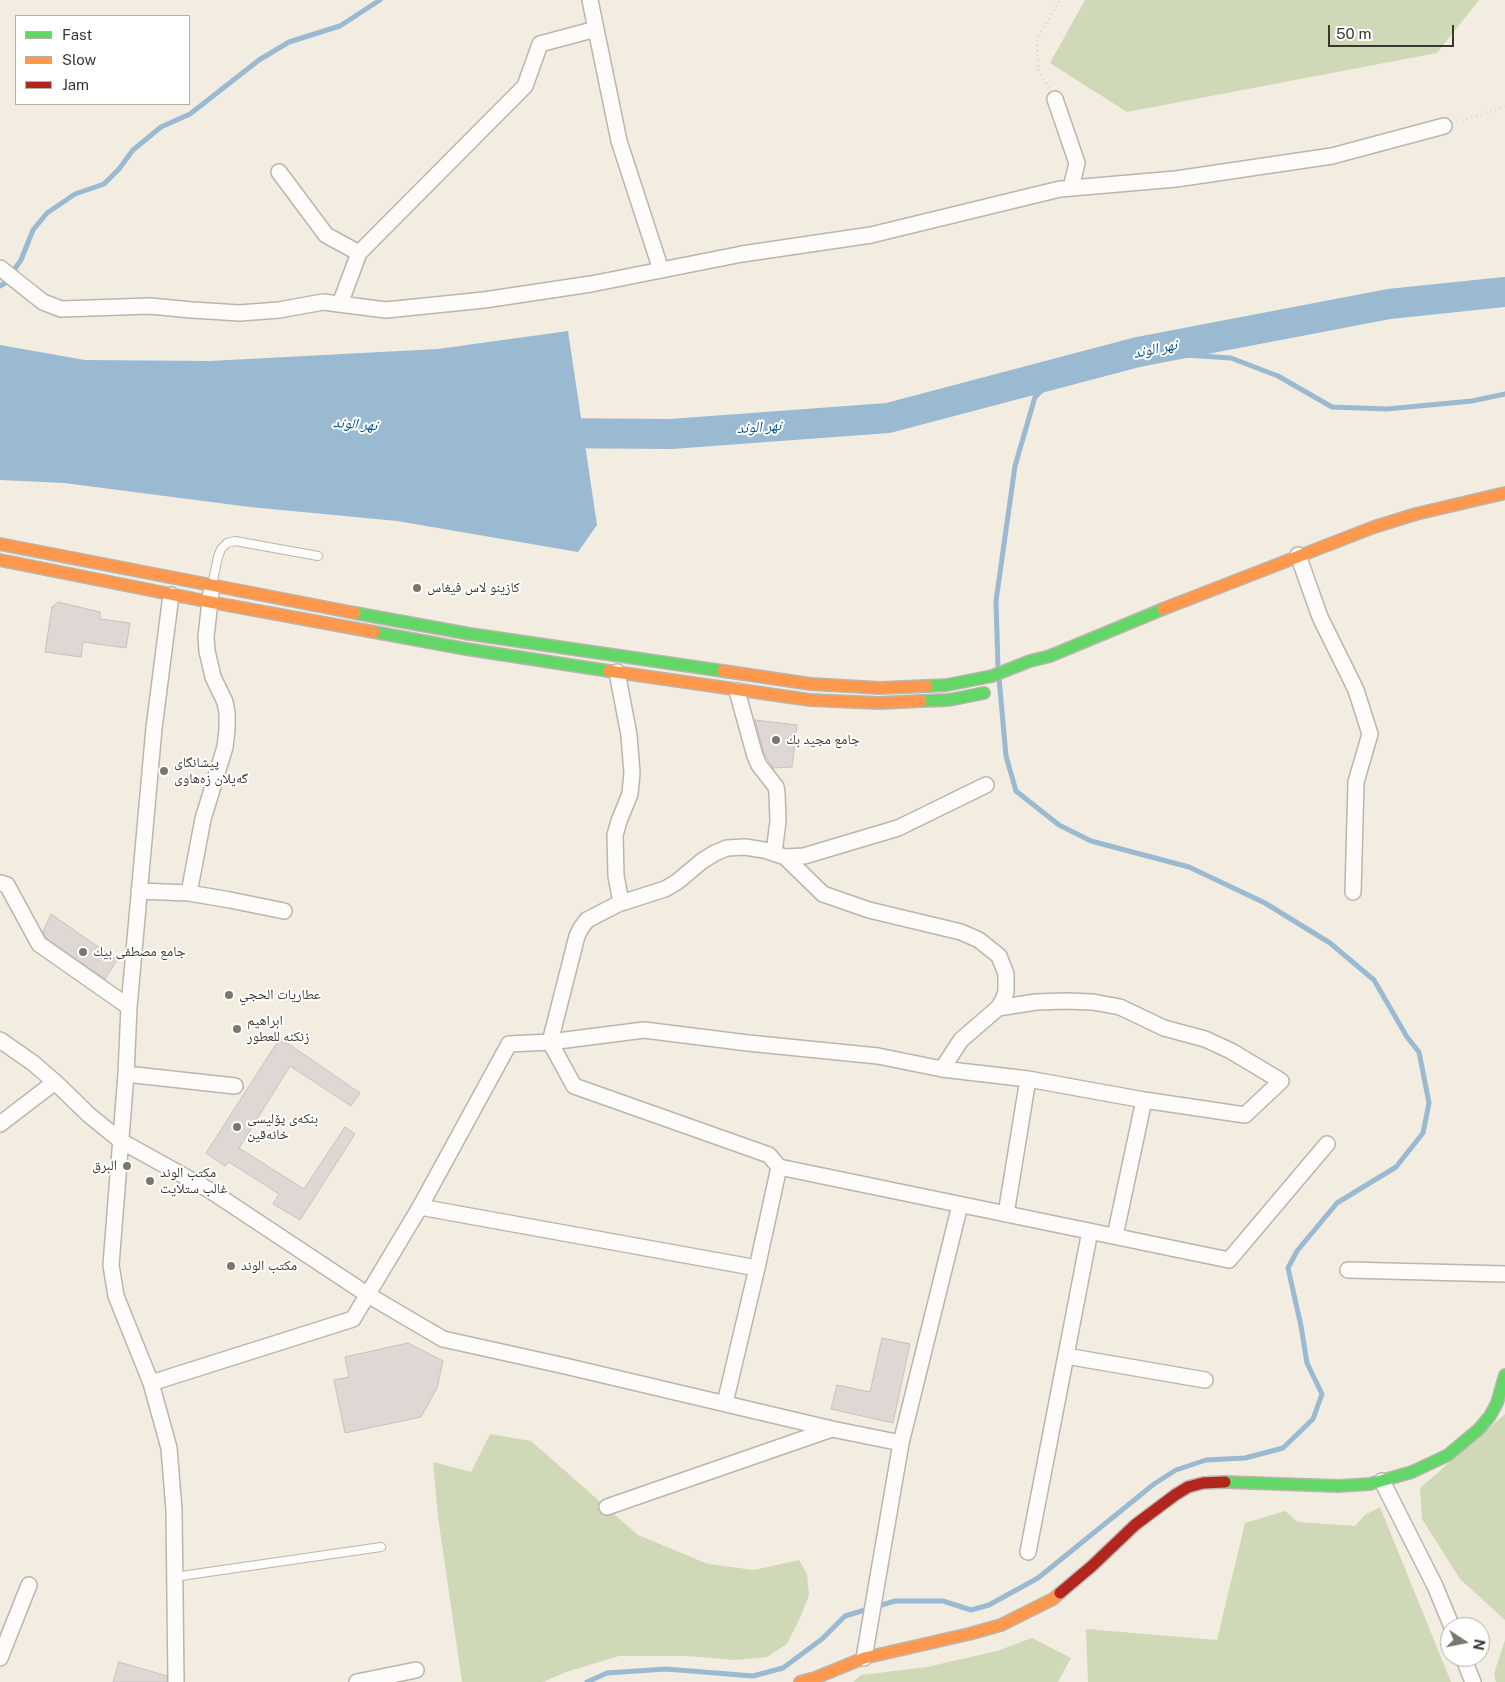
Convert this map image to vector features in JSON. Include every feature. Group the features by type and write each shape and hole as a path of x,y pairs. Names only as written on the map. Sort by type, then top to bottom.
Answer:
{"main road":[{"path":"0,544 470,634 794,682 880,688 947,685 992,676 1030,661 1050,656 1298,555 1395,520 1505,493"},
{"path":"0,560 171,595 466,649 737,691 810,700 880,703 949,700 995,689"},
{"path":"171,595 173,578"},
{"path":"1020,677 1050,656"},
{"path":"800,1682 815,1678 864,1658 969,1634 1001,1625 1025,1614 1052,1599 1092,1566 1135,1525 1175,1495 1188,1488 1203,1483 1240,1482 1338,1486 1370,1484 1434,1463 1448,1455 1479,1430 1497,1403 1505,1375"}],"street":[{"path":"590,0 619,141 660,270"},
{"path":"340,304 359,253 525,86 540,44 596,29"},
{"path":"1055,99 1077,163 1071,188"},
{"path":"0,268 43,302 61,309 150,306 240,313 279,310 323,302 386,310 494,298 591,284 742,254 871,234 1060,189 1176,178 1332,156 1444,126"},
{"path":"279,172 326,235 359,253"},
{"path":"1298,555 1320,618 1356,690 1370,734 1356,782 1353,892"},
{"path":"189,894 201,827 224,747 226,730 227,712 225,702 213,677 207,651 206,637 212,586"},
{"path":"171,595 154,728 139,892 111,1265 116,1296 151,1383 169,1448 174,1510 176,1682"},
{"path":"617,672 629,735 632,779 630,794 615,835 616,876 621,902"},
{"path":"737,691 755,756 776,788 779,855 823,894 869,910 961,932 979,940 999,956 1006,974 1006,992 998,1008 961,1040 942,1069"},
{"path":"986,785 898,828 804,856 779,855 745,847 728,848 702,861 665,889 621,902 587,920 577,936 550,1042 574,1086 769,1155 779,1167 1229,1260 1327,1144"},
{"path":"0,883 7,886 39,944 129,1007"},
{"path":"139,892 189,894 284,911"},
{"path":"151,1383 353,1319 420,1207 509,1044 550,1042 644,1030 878,1056 942,1069 1028,1079 1144,1100 1245,1115 1280,1081 1231,1051 1206,1039 1164,1028 1120,1007 1093,1002 1066,1001 1036,1002 998,1008"},
{"path":"0,1040 33,1063 89,1116 121,1141 241,1210 368,1295 444,1339 725,1403 832,1430 901,1443"},
{"path":"126,1074 235,1086"},
{"path":"1006,1214 1028,1079"},
{"path":"0,1124 55,1082"},
{"path":"1115,1236 1144,1100"},
{"path":"725,1403 779,1167"},
{"path":"864,1658 901,1443 960,1204"},
{"path":"420,1207 757,1268"},
{"path":"1028,1552 1090,1231"},
{"path":"1348,1270 1505,1274"},
{"path":"1066,1356 1206,1380"},
{"path":"607,1507 832,1430"},
{"path":"1382,1481 1435,1586 1448,1617"},
{"path":"0,1658 29,1585"},
{"path":"1467,1667 1473,1682"},
{"path":"357,1682 416,1670"}],"lane":[{"path":"212,586 218,557 221,549 227,543 235,541 318,556"},
{"path":"174,1577 381,1547"}],"path":[{"path":"1055,99 1038,69 1037,39 1060,0"},
{"path":"1444,126 1505,107"}],"green space":[{"path":"1085,0 1479,0 1437,53 1127,112 1050,63"},
{"path":"1505,1414 1505,1620 1460,1579 1422,1519 1420,1488"},
{"path":"490,1434 531,1441 638,1535 708,1564 754,1570 799,1560 807,1574 809,1595 787,1644 767,1657 735,1660 687,1656 619,1656 566,1672 543,1682 462,1682 438,1517 433,1462 471,1472"},
{"path":"1380,1507 1440,1655 1440,1667 1445,1667 1451,1682 1088,1682 1086,1629 1217,1640 1245,1523 1285,1511 1298,1522 1355,1526 1365,1515"},
{"path":"1032,1638 1071,1658 1058,1682 853,1682 861,1675 927,1667 997,1651"},
{"path":"1505,1640 1505,1682 1496,1682 1494,1674"}],"water":[{"path":"568,331 597,525 578,552 397,521 250,507 64,483 0,480 0,345 85,360 210,361 438,349"}],"building":[{"path":"58,602 100,612 100,619 130,623 126,648 83,642 81,657 45,652 52,607"},
{"name":"جامع مجيد بك","path":"755,720 797,725 792,767 773,768 764,753"},
{"name":"جامع مصطفى بيك","path":"51,914 117,960 105,979 46,938 43,932"},
{"name":"بنکەی پۆلیسی خانەقین","path":"280,1038 360,1093 351,1106 290,1066 239,1148 304,1189 345,1127 355,1134 300,1220 273,1204 279,1194 229,1162 225,1166 206,1153"},
{"path":"882,1338 910,1344 893,1423 831,1409 837,1385 870,1392"},
{"path":"408,1343 443,1361 437,1388 421,1417 345,1433 334,1380 349,1377 345,1357"},
{"path":"119,1662 167,1676 167,1682 113,1682"}],"waterway":[{"path":"0,286 5,283 21,260 33,230 47,213 75,194 104,184 119,169 133,150 161,127 190,114 259,60 289,42 340,26 380,0"},
{"name":"نهر الوند","path":"543,433 671,434 888,418 1138,352 1389,304 1505,292"},
{"path":"1138,352 1231,358 1278,376 1332,407 1387,409 1472,401 1505,394"},
{"path":"998,667 996,601 1015,466 1035,397 1060,373"},
{"path":"587,1682 607,1673 666,1669 753,1676 783,1668 822,1639 845,1616 895,1601 943,1601 971,1610 989,1605 1038,1578 1154,1484 1176,1470 1206,1460 1245,1458 1283,1448 1313,1419 1322,1394 1307,1363 1288,1268 1297,1251 1337,1203 1396,1167 1423,1133 1429,1103 1419,1052 1407,1037 1374,980 1330,943 1265,903 1189,867 1091,841 1059,825 1016,791 1006,756 999,678"}],"traffic: fast":[{"path":"927,686 947,685 992,676 1030,661 1050,656 1163,609"},
{"path":"355,613 470,634 723,671"},
{"path":"374,632 466,649 609,671"},
{"path":"921,701 949,700 984,693"},
{"path":"1225,1482 1338,1486 1370,1484 1412,1472 1448,1455 1479,1429 1490,1416 1497,1403 1505,1375"}],"traffic: slow":[{"path":"1163,609 1374,527 1416,514 1505,493"},
{"path":"0,544 355,613"},
{"path":"0,560 210,602 374,632"},
{"path":"609,671 810,700 879,703 921,701"},
{"path":"723,671 811,684 880,688 927,686"},
{"path":"800,1682 815,1678 864,1658 1001,1625 1053,1599 1060,1593"}],"traffic: jam":[{"path":"1060,1593 1135,1525 1175,1495 1188,1487 1203,1483 1225,1482"}],"place":[{"name":"كازينو لاس فيغاس","path":"417,588"},
{"name":"جامع مجيد بك","path":"776,740"},
{"name":"پیشانگای گەیلان زەهاوی","path":"164,771"},
{"name":"جامع مصطفى بيك","path":"83,952"},
{"name":"عطاريات الحجي","path":"229,995"},
{"name":"ابراهيم زنكنه للعطور","path":"237,1029"},
{"name":"بنکەی پۆلیسی خانەقین","path":"237,1127"},
{"name":"البرق","path":"127,1166"},
{"name":"مكتب الوند غالب ستلايت","path":"150,1181"},
{"name":"مكتب الوند","path":"231,1266"}]}
